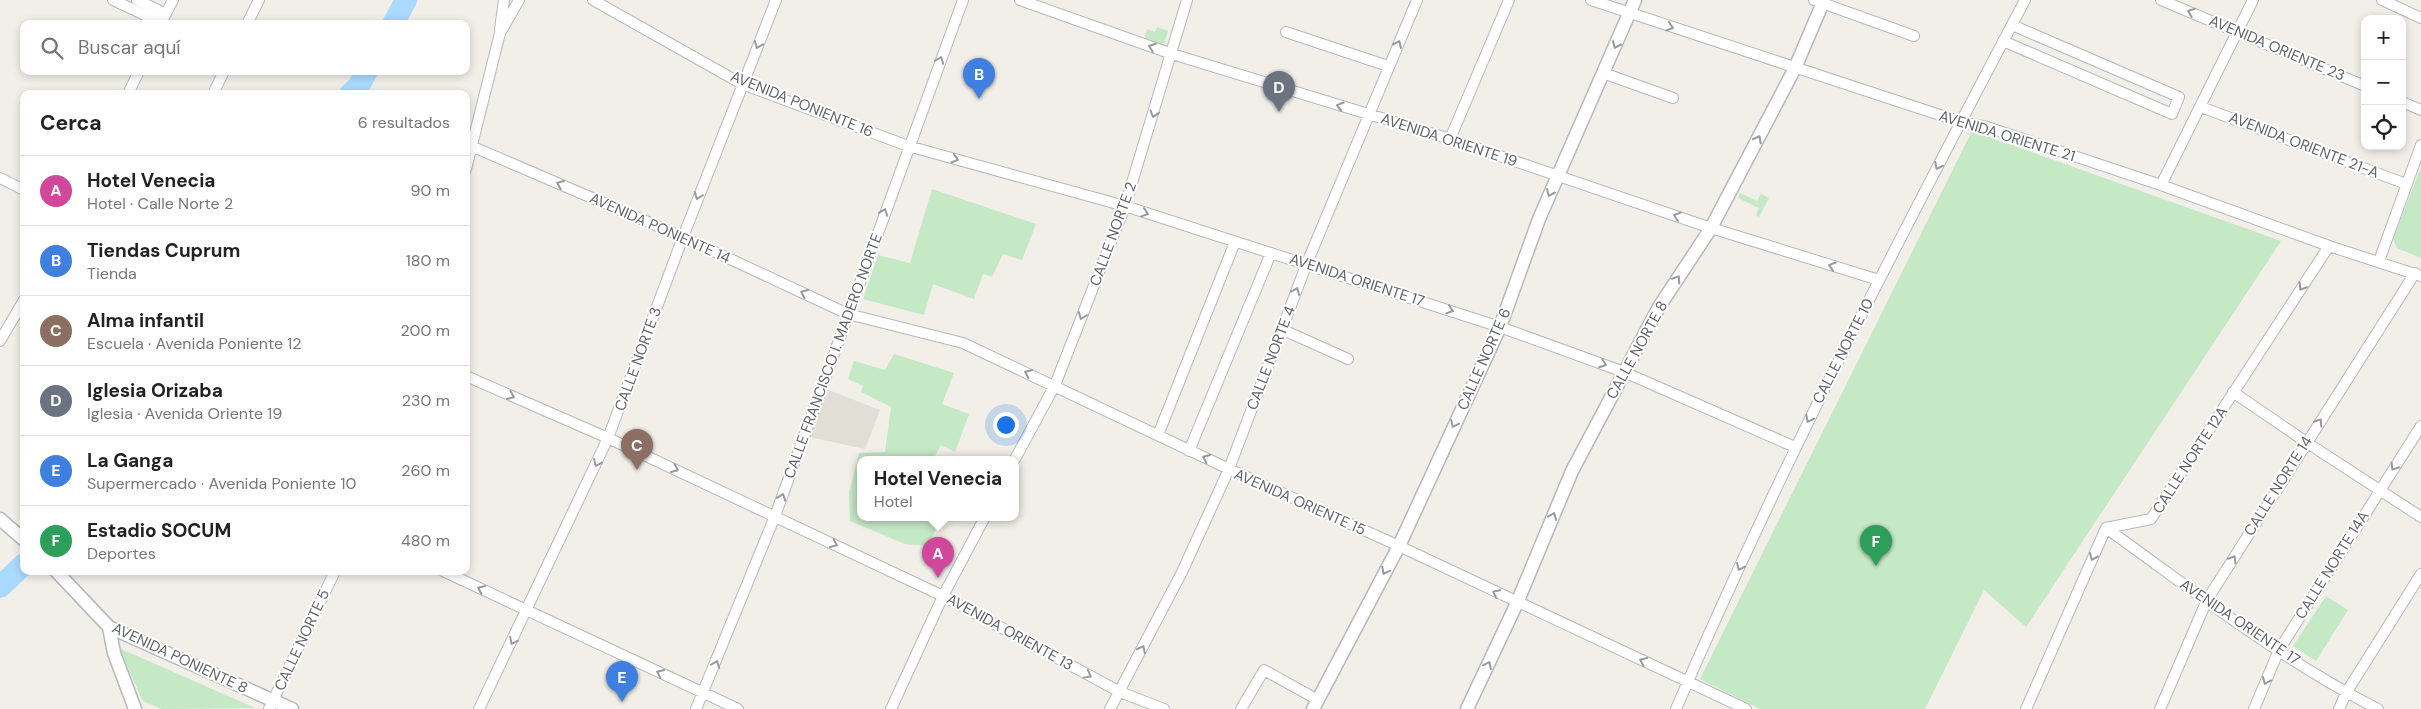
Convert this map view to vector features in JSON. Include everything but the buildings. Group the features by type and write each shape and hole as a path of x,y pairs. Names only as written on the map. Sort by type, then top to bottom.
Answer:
{"street":[{"path":"114,0 163,20"},
{"path":"137,0 163,20"},
{"path":"163,20 173,0"},
{"path":"249,20 259,0"},
{"path":"470,151 500,33 504,0"},
{"path":"500,33 519,0"},
{"name":"AVENIDA PONIENTE 16","path":"593,0 742,84 908,146"},
{"name":"CALLE NORTE 3","path":"480,709 608,438 683,237 776,0"},
{"name":"CALLE FRANCISCO I. MADERO NORTE","path":"696,709 704,694 774,516 963,0"},
{"name":"AVENIDA ORIENTE 19","path":"1020,0 1172,54 1450,139 1711,228 1879,280"},
{"name":"CALLE NORTE 2","path":"1017,456 1054,385 1125,206 1188,0"},
{"name":"CALLE NORTE 4","path":"1110,709 1182,572 1229,469 1307,263 1371,115 1388,66 1418,0"},
{"path":"1450,139 1509,0"},
{"name":"AVENIDA ORIENTE 21","path":"1591,0 1960,122 1987,127 2161,185 2329,246 2418,274"},
{"name":"CALLE NORTE 6","path":"1315,704 1399,546 1500,327 1538,219 1635,0"},
{"name":"CALLE NORTE 10","path":"1676,709 1795,446 1960,122 2025,0"},
{"name":"AVENIDA ORIENTE 23","path":"2161,0 2239,31 2361,84"},
{"path":"2161,185 2202,107 2253,0"},
{"path":"2382,0 2421,18"},
{"path":"1820,1 1914,36"},
{"name":"CALLE NORTE 8","path":"1467,709 1517,603 1572,470 1659,307 1711,228 1795,68 1820,1"},
{"path":"2003,41 2172,114 2179,97 2012,24"},
{"path":"1286,32 1388,66"},
{"path":"2099,82 2106,65"},
{"path":"1603,73 1673,98"},
{"path":"130,90 137,75"},
{"path":"215,90 222,75"},
{"path":"2406,104 2421,110"},
{"name":"AVENIDA ORIENTE 21-A","path":"2202,107 2406,184"},
{"name":"AVENIDA PONIENTE 14","path":"471,146 683,237 848,314"},
{"name":"AVENIDA ORIENTE 17","path":"908,146 1125,206 1307,263 1500,327 1624,372 1795,446"},
{"path":"2379,261 2421,146"},
{"path":"0,178 20,188"},
{"path":"1158,435 1235,242"},
{"name":"CALLE NORTE 12A","path":"2106,528 2151,519 2329,246"},
{"path":"1189,451 1271,252"},
{"name":"CALLE NORTE 14","path":"2160,709 2207,600 2306,442 2418,274"},
{"path":"0,340 3,328 20,305"},
{"name":"AVENIDA ORIENTE 15","path":"848,314 963,343 1189,451 1399,546 1746,709"},
{"path":"1281,329 1348,359"},
{"name":"AVENIDA ORIENTE 13","path":"470,378 608,438 943,596 1120,692 1164,709"},
{"path":"2233,392 2421,517"},
{"name":"CALLE NORTE 14A","path":"2254,709 2279,650 2421,426"},
{"path":"0,519 20,536"},
{"path":"891,709 943,596 983,521"},
{"path":"2026,709 2106,528"},
{"name":"AVENIDA ORIENTE 17","path":"2106,528 2279,650 2346,692 2378,709"},
{"path":"2339,709 2346,692 2421,574"},
{"name":"AVENIDA PONIENTE 8","path":"60,575 109,626 271,705 292,709"},
{"name":"CALLE NORTE 5","path":"271,705 332,575"},
{"path":"452,575 738,709"},
{"path":"109,626 114,653 135,709"},
{"path":"1241,709 1264,670 1315,704"}],"shaded area":[{"path":"826,389 880,410 865,449 809,437"}],"green space":[{"path":"1157,27 1168,31 1163,47 1144,40 1147,29 1155,32"},
{"path":"1972,131 2281,241 2026,627 1984,590 1925,709 1760,709 1700,679"},
{"path":"2421,167 2421,258 2397,248 2393,239"},
{"path":"932,189 1036,224 1022,260 1003,254 992,277 983,274 974,299 933,284 924,315 863,299 878,255 910,263"},
{"path":"1740,193 1757,201 1761,194 1769,198 1759,217 1756,215 1759,208 1738,198"},
{"path":"894,354 954,373 942,404 969,414 955,452 941,445 935,456 858,456 859,453 885,452 891,407 861,392 863,386 848,379 854,361 885,370"},
{"path":"857,461 857,521 933,521 937,527 928,546 905,544 850,521 849,493"},
{"path":"2326,596 2348,610 2316,661 2293,646"},
{"path":"119,648 255,708 161,709 143,701"}],"waterway":[{"path":"395,20 406,0"},
{"path":"355,90 365,75"},
{"path":"0,587 20,568"}],"place":[{"name":"Tiendas Cuprum","path":"979,99"},
{"name":"Iglesia Orizaba","path":"1279,112"},
{"name":"Alma infantil","path":"637,470"},
{"name":"Estadio SOCUM","path":"1876,566"},
{"name":"Hotel Venecia","path":"938,578"},
{"name":"La Ganga","path":"622,702"}]}
